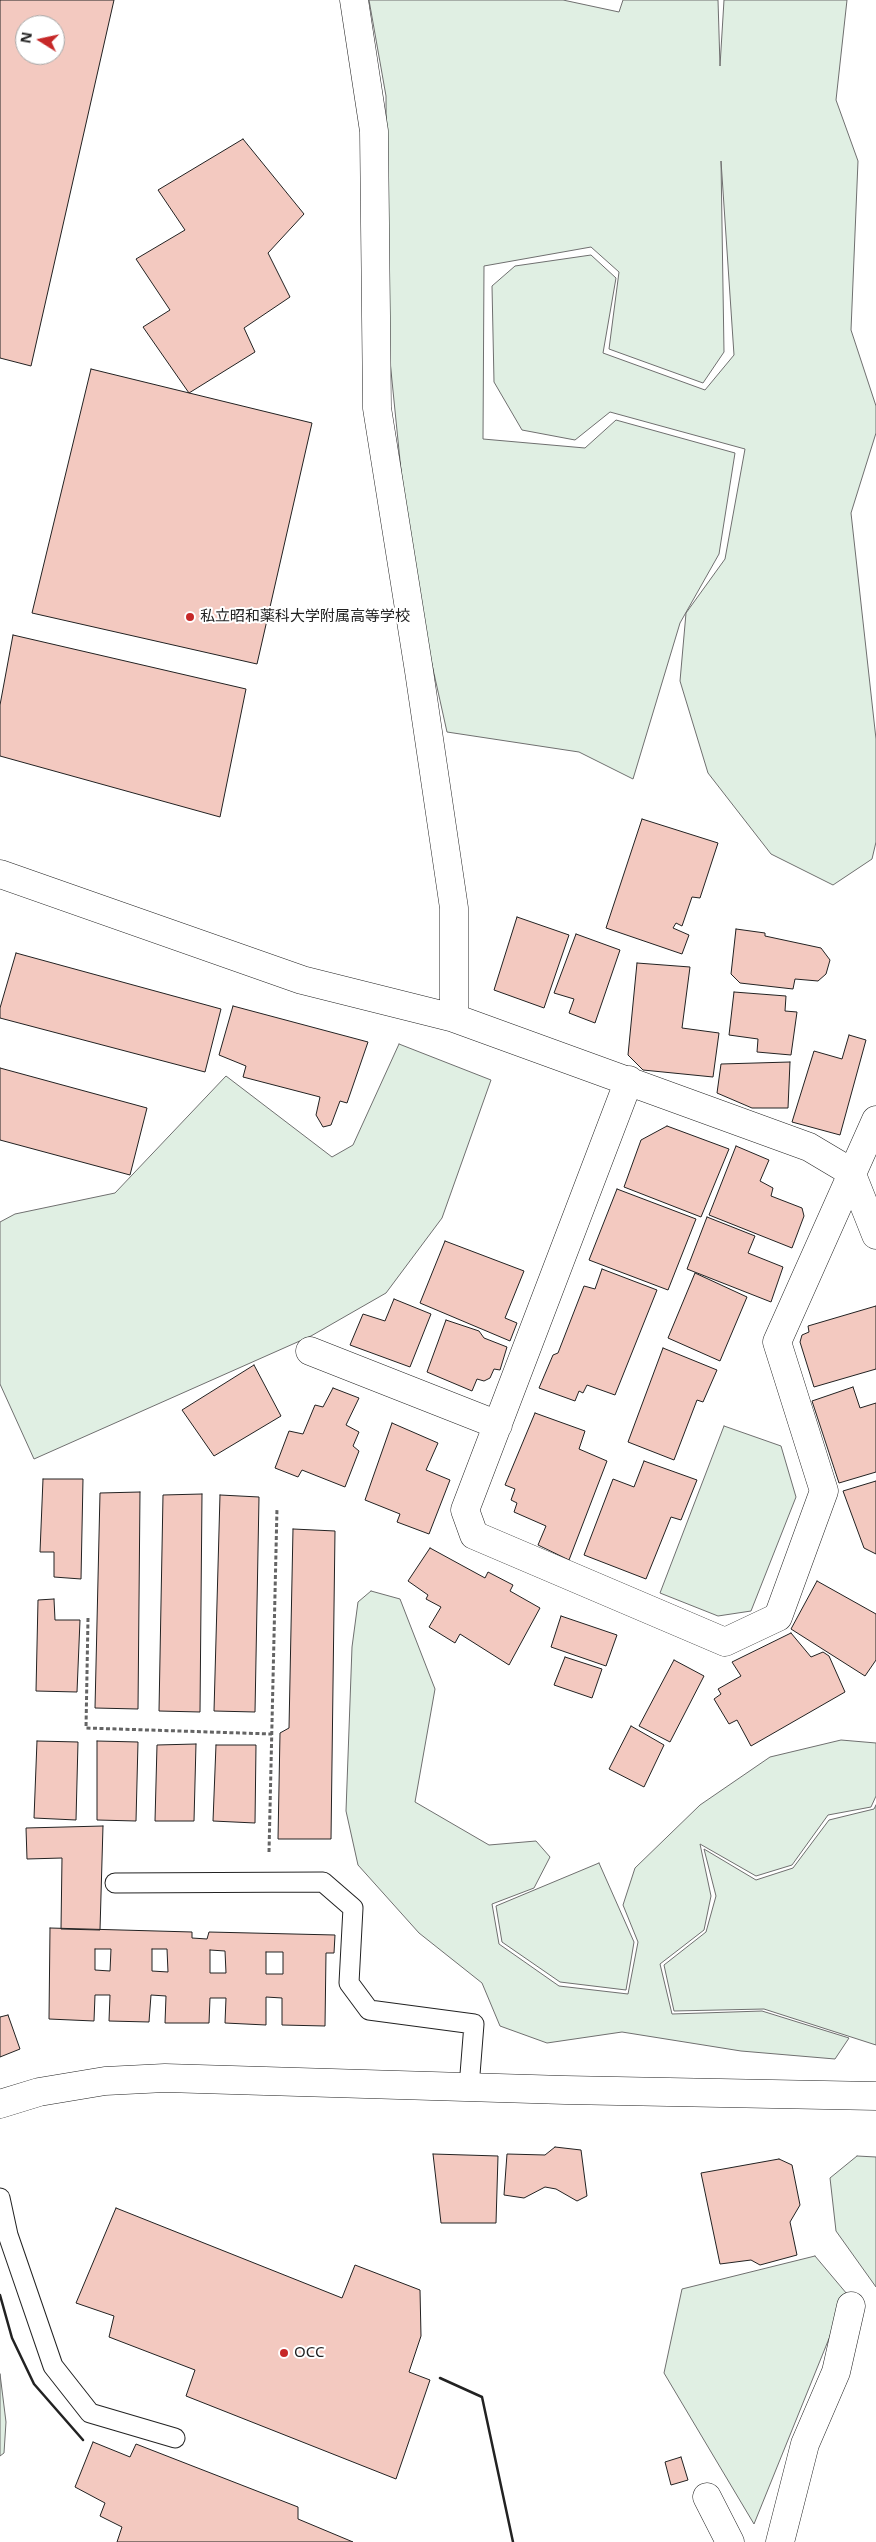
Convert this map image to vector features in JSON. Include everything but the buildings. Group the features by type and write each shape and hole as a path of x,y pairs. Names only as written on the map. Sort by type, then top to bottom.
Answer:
{"street":[{"path":"354,0 374,131 377,408 420,670 454,908 454,1018"},
{"path":"0,874 302,980 454,1018 809,1147 851,1172 876,1235"},
{"path":"629,1080 465,1510 474,1534 725,1642 778,1617 824,1491 777,1342 851,1172 876,1120"},
{"path":"310,1351 498,1424"},
{"path":"0,2104 39,2092 104,2081 165,2078 876,2096"},
{"path":"780,2542 805,2444 836,2372 851,2306"},
{"path":"707,2498 730,2542"}],"lane":[{"path":"115,1883 323,1882 353,1908 349,1983 369,2010 474,2024 469,2087"},
{"path":"0,2198 8,2235 53,2366 90,2413 175,2438"}],"path":[{"path":"268,1882 277,1508"},
{"path":"88,1618 86,1728 272,1734"}],"green space":[{"path":"369,0 563,0 619,12 623,0 718,0 720,66 724,0 847,0 836,100 858,161 851,330 876,406 876,433 851,513 876,739 876,842 872,859 833,885 771,854 708,773 680,681 686,613 725,559 745,449 610,412 575,440 522,430 494,382 492,286 515,266 591,255 616,278 603,353 705,390 734,355 721,161 724,352 703,383 609,349 619,272 591,247 484,266 483,439 585,448 616,420 735,453 719,554 680,623 633,779 579,752 447,732 411,570 387,331 386,96"},
{"path":"399,1044 491,1080 442,1218 386,1293 311,1336 34,1459 0,1384 0,1222 15,1214 115,1193 226,1076 332,1157 353,1145"},
{"path":"724,1426 781,1446 796,1497 751,1611 718,1616 660,1593"},
{"path":"371,1591 400,1599 435,1689 415,1802 489,1845 536,1841 550,1857 534,1888 492,1904 499,1944 559,1986 628,1994 638,1942 623,1905 635,1868 700,1805 770,1757 841,1740 876,1743 876,1796 871,1807 828,1815 792,1865 756,1876 700,1844 711,1896 704,1930 660,1964 672,2014 762,2011 849,2038 835,2059 741,2051 622,2032 547,2043 500,2026 482,1983 419,1933 358,1865 346,1811 352,1647 358,1602"},
{"path":"876,1805 876,2045 764,2009 674,2011 664,1965 706,1932 716,1896 704,1849 756,1880 793,1868 829,1820 874,1809"},
{"path":"599,1863 634,1942 626,1990 560,1982 502,1942 496,1906"},
{"path":"857,2156 876,2157 876,2287 836,2231 830,2178"},
{"path":"815,2256 847,2294 754,2524 664,2373 682,2289"},
{"path":"0,2374 6,2422 4,2453 0,2456"}],"wall":[{"path":"0,2295 12,2338 34,2384 83,2440"},
{"path":"440,2378 482,2397 513,2542"}],"place":[{"name":"私立昭和薬科大学附属高等学校","path":"190,617"},
{"name":"OCC","path":"284,2353"}]}
